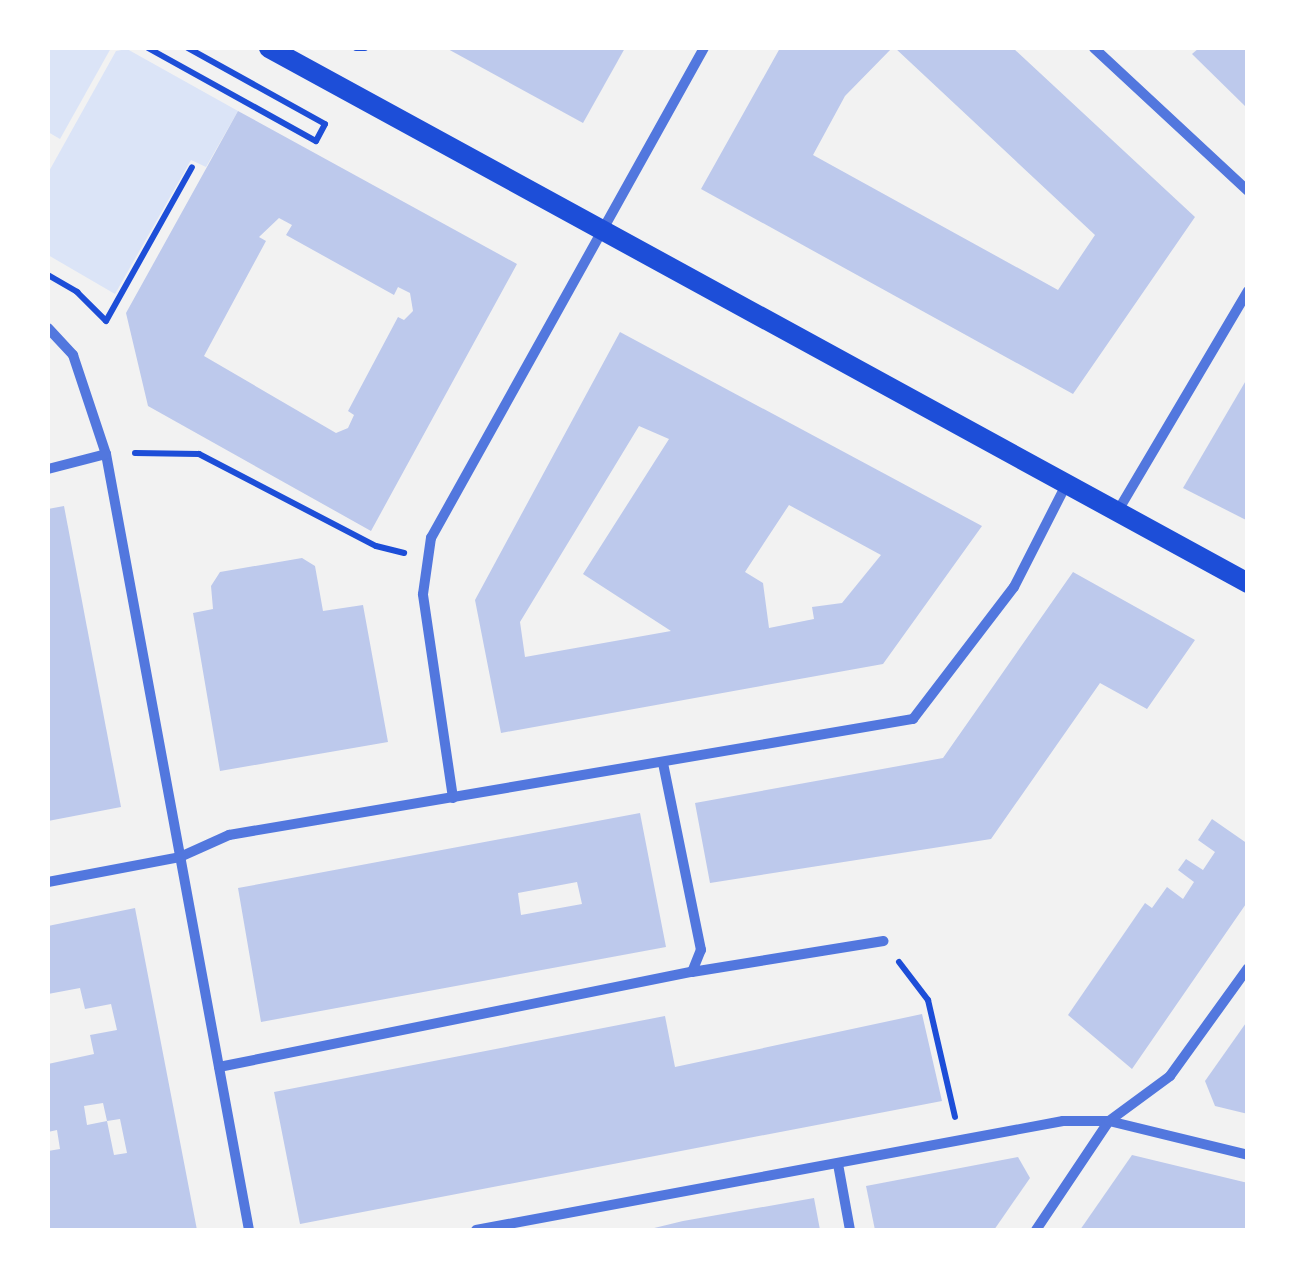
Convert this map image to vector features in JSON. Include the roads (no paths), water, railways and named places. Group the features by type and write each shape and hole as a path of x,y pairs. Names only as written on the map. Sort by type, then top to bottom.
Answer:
{"main road":[{"path":"269,48 603,227 1065,487 1248,584"}],"street":[{"path":"453,798 423,594 424,558 704,48"},
{"path":"1094,48 1248,192"},
{"path":"1116,514 1248,290"},
{"path":"48,328 73,355 106,454 249,1230"},
{"path":"48,468 106,454"},
{"path":"48,882 180,857 230,835 913,719 1014,587 1065,487"},
{"path":"662,764 701,950 692,972"},
{"path":"219,1068 692,972 884,941"},
{"path":"1036,1230 1109,1121 1170,1076 1248,968"},
{"path":"476,1230 1063,1121 1109,1121 1248,1155"},
{"path":"838,1164 850,1230"}]}
